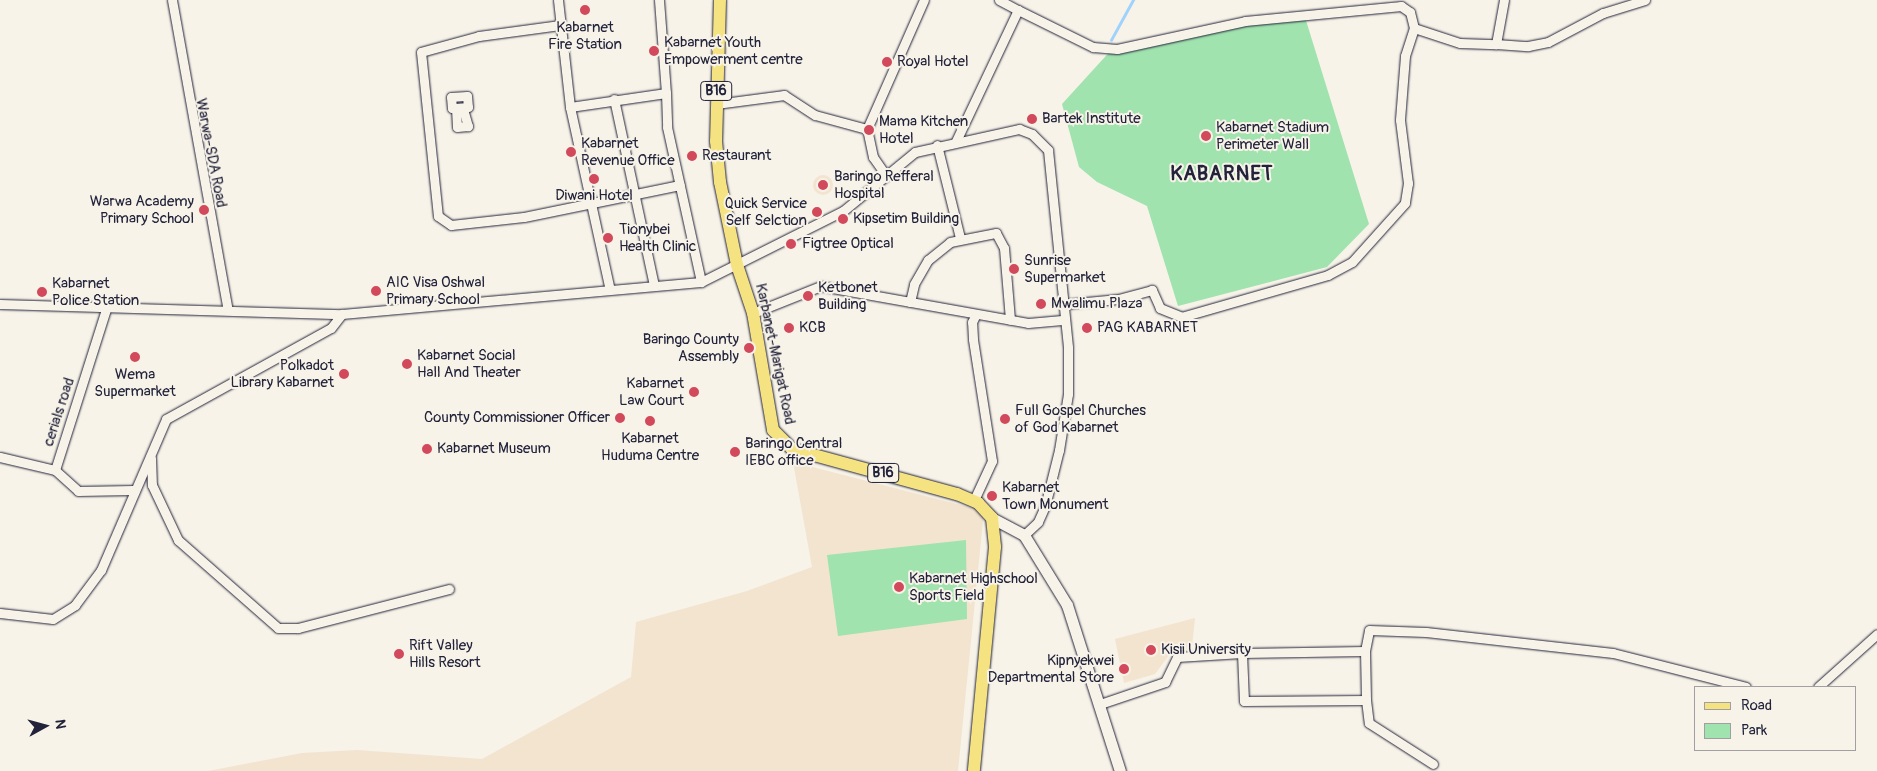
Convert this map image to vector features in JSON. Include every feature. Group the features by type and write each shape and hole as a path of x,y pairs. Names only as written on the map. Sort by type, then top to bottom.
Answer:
{"main road":[{"name":"B16","path":"716,104 720,0"},
{"name":"Karbanet-Marigat Road","path":"716,104 720,182 737,265 753,313 768,411 781,442 792,449 974,500 992,518"},
{"path":"992,518 1024,535 1076,623 1120,771"},
{"path":"974,771 995,547 992,518"}],"street":[{"name":"Warwa-SDA Road","path":"172,0 228,310"},
{"path":"558,0 570,107 610,290"},
{"path":"659,0 667,126 701,282"},
{"path":"885,174 873,157 867,129 924,0"},
{"path":"999,0 1093,47 1117,49 1245,21 1346,10 1400,6 1414,17 1414,28 1401,96 1405,203 1352,262 1328,276 1260,291 1182,317 1160,308 1152,290 1110,301 1065,304"},
{"path":"1496,44 1504,0"},
{"path":"1414,28 1460,43 1538,46 1603,13 1645,0"},
{"path":"956,141 1018,10"},
{"path":"560,25 480,36 420,52 438,216 451,225 592,206 638,193 680,185"},
{"path":"570,107 614,99 666,94"},
{"path":"716,104 784,95 815,115 867,129"},
{"path":"614,99 638,193 654,286"},
{"path":"0,304 106,309 228,310 342,314 701,282 843,211 910,154 937,145 1019,130 1032,134 1048,150 1065,304 1068,394 1059,450 1045,506 1038,522 1024,535"},
{"path":"937,145 960,238"},
{"path":"910,302 914,284 928,260 960,238 991,233 1000,237 1010,320"},
{"path":"753,313 821,286 1010,320 1065,320"},
{"name":"cerials road","path":"0,457 55,470 106,309"},
{"path":"0,613 53,619 75,605 101,570 133,490 151,458 166,419 331,328 342,314"},
{"path":"974,500 992,461 972,322 976,314"},
{"path":"151,458 152,485 178,540 278,628 298,628 449,589"},
{"path":"55,470 78,491 133,490"},
{"path":"1433,764 1370,723 1366,700 1365,650 1369,630 1426,632 1613,653 1742,686"},
{"path":"1819,686 1877,634"},
{"path":"1100,704 1165,682 1177,657 1242,653 1365,650"},
{"path":"1242,653 1246,703 1366,700"}],"shaded area":[{"name":"Baringo Refferal Hospital","path":"823,175 830,178 833,185 830,192 823,195 816,192 813,185 816,178"},
{"path":"793,462 984,511 958,771 208,771 302,753 357,750 482,759 631,677 636,622 747,591 812,567"},
{"name":"Kisii University","path":"1195,618 1192,647 1170,654 1155,674 1124,683 1115,639"}],"green space":[{"name":"Kabarnet Stadium Perimeter Wall","path":"1304,14 1369,224 1327,267 1178,306 1147,206 1097,182 1079,167 1062,104 1114,47"},
{"name":"Kabarnet Highschool Sports Field","path":"966,540 967,619 838,636 827,555"}],"waterway":[{"path":"1111,40 1133,0"}],"place":[{"name":"Kabarnet Fire Station","path":"585,10"},
{"name":"Kabarnet Youth Empowerment centre","path":"654,51"},
{"name":"Royal Hotel","path":"887,62"},
{"name":"Bartek Institute","path":"1032,119"},
{"name":"Mama Kitchen Hotel","path":"869,130"},
{"name":"Kabarnet Stadium Perimeter Wall","path":"1206,136"},
{"name":"Kabarnet Revenue Office","path":"571,152"},
{"name":"Restaurant","path":"692,156"},
{"name":"Diwani Hotel","path":"594,179"},
{"name":"Baringo Refferal Hospital","path":"823,185"},
{"name":"Warwa Academy Primary School","path":"204,210"},
{"name":"Quick Service Self Selction","path":"817,212"},
{"name":"Kipsetim Building","path":"843,219"},
{"name":"Tionybei Health Clinic","path":"608,238"},
{"name":"Figtree Optical","path":"791,244"},
{"name":"Sunrise Supermarket","path":"1014,269"},
{"name":"AIC Visa Oshwal Primary School","path":"376,291"},
{"name":"Kabarnet Police Station","path":"42,292"},
{"name":"Ketbonet Building","path":"808,296"},
{"name":"Mwalimu Plaza","path":"1041,304"},
{"name":"KCB","path":"789,328"},
{"name":"PAG KABARNET","path":"1087,328"},
{"name":"Baringo County Assembly","path":"749,348"},
{"name":"Wema Supermarket","path":"135,357"},
{"name":"Kabarnet Social Hall And Theater","path":"407,364"},
{"name":"Polkadot Library Kabarnet","path":"344,374"},
{"name":"Kabarnet Law Court","path":"694,392"},
{"name":"County Commissioner Officer","path":"620,418"},
{"name":"Full Gospel Churches of God Kabarnet","path":"1005,419"},
{"name":"Kabarnet Huduma Centre","path":"650,421"},
{"name":"Kabarnet Museum","path":"427,449"},
{"name":"Baringo Central IEBC office","path":"735,452"},
{"name":"Kabarnet Town Monument","path":"992,496"},
{"name":"Kabarnet Highschool Sports Field","path":"899,587"},
{"name":"Kisii University","path":"1151,650"},
{"name":"Rift Valley Hills Resort","path":"399,654"},
{"name":"Kipnyekwei Departmental Store","path":"1124,669"}],"district":[{"name":"KABARNET","path":"1222,173"}]}
